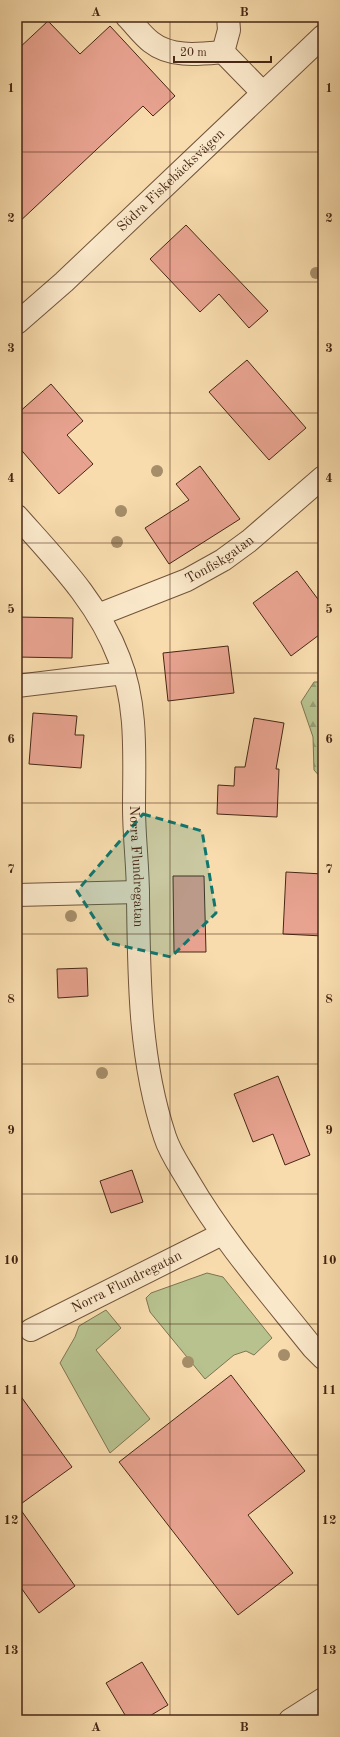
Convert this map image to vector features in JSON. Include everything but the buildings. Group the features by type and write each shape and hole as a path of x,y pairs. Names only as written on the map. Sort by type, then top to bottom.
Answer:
{"street":[{"path":"127,17 151,42 173,52 197,54 223,52"},
{"path":"223,52 229,30 228,17"},
{"name":"Södra Fiskebäcksvägen","path":"17,323 64,282 323,36"},
{"path":"223,52 263,93"},
{"name":"Tonfiskgatan","path":"98,615 187,580 223,560 250,541 323,477"},
{"name":"Norra Flundregatan","path":"17,516 82,590 98,615 116,652 124,674 133,715 134,808 142,1024 151,1090 166,1141 191,1186 222,1234 313,1348 323,1358"},
{"path":"17,686 124,674"},
{"path":"17,895 138,892"},
{"name":"Norra Flundregatan","path":"31,1330 222,1234"},
{"path":"290,1720 323,1699"}],"highlighted area":[{"path":"143,814 202,831 216,913 171,957 110,943 77,891"}],"green space":[{"path":"314,682 323,682 323,780 314,770 313,737 301,702"},
{"path":"207,1273 223,1277 272,1338 254,1355 246,1351 234,1355 205,1379 150,1312 146,1298 151,1293"},
{"path":"106,1310 121,1328 96,1350 150,1419 110,1453 60,1363 75,1337 79,1326"}]}
